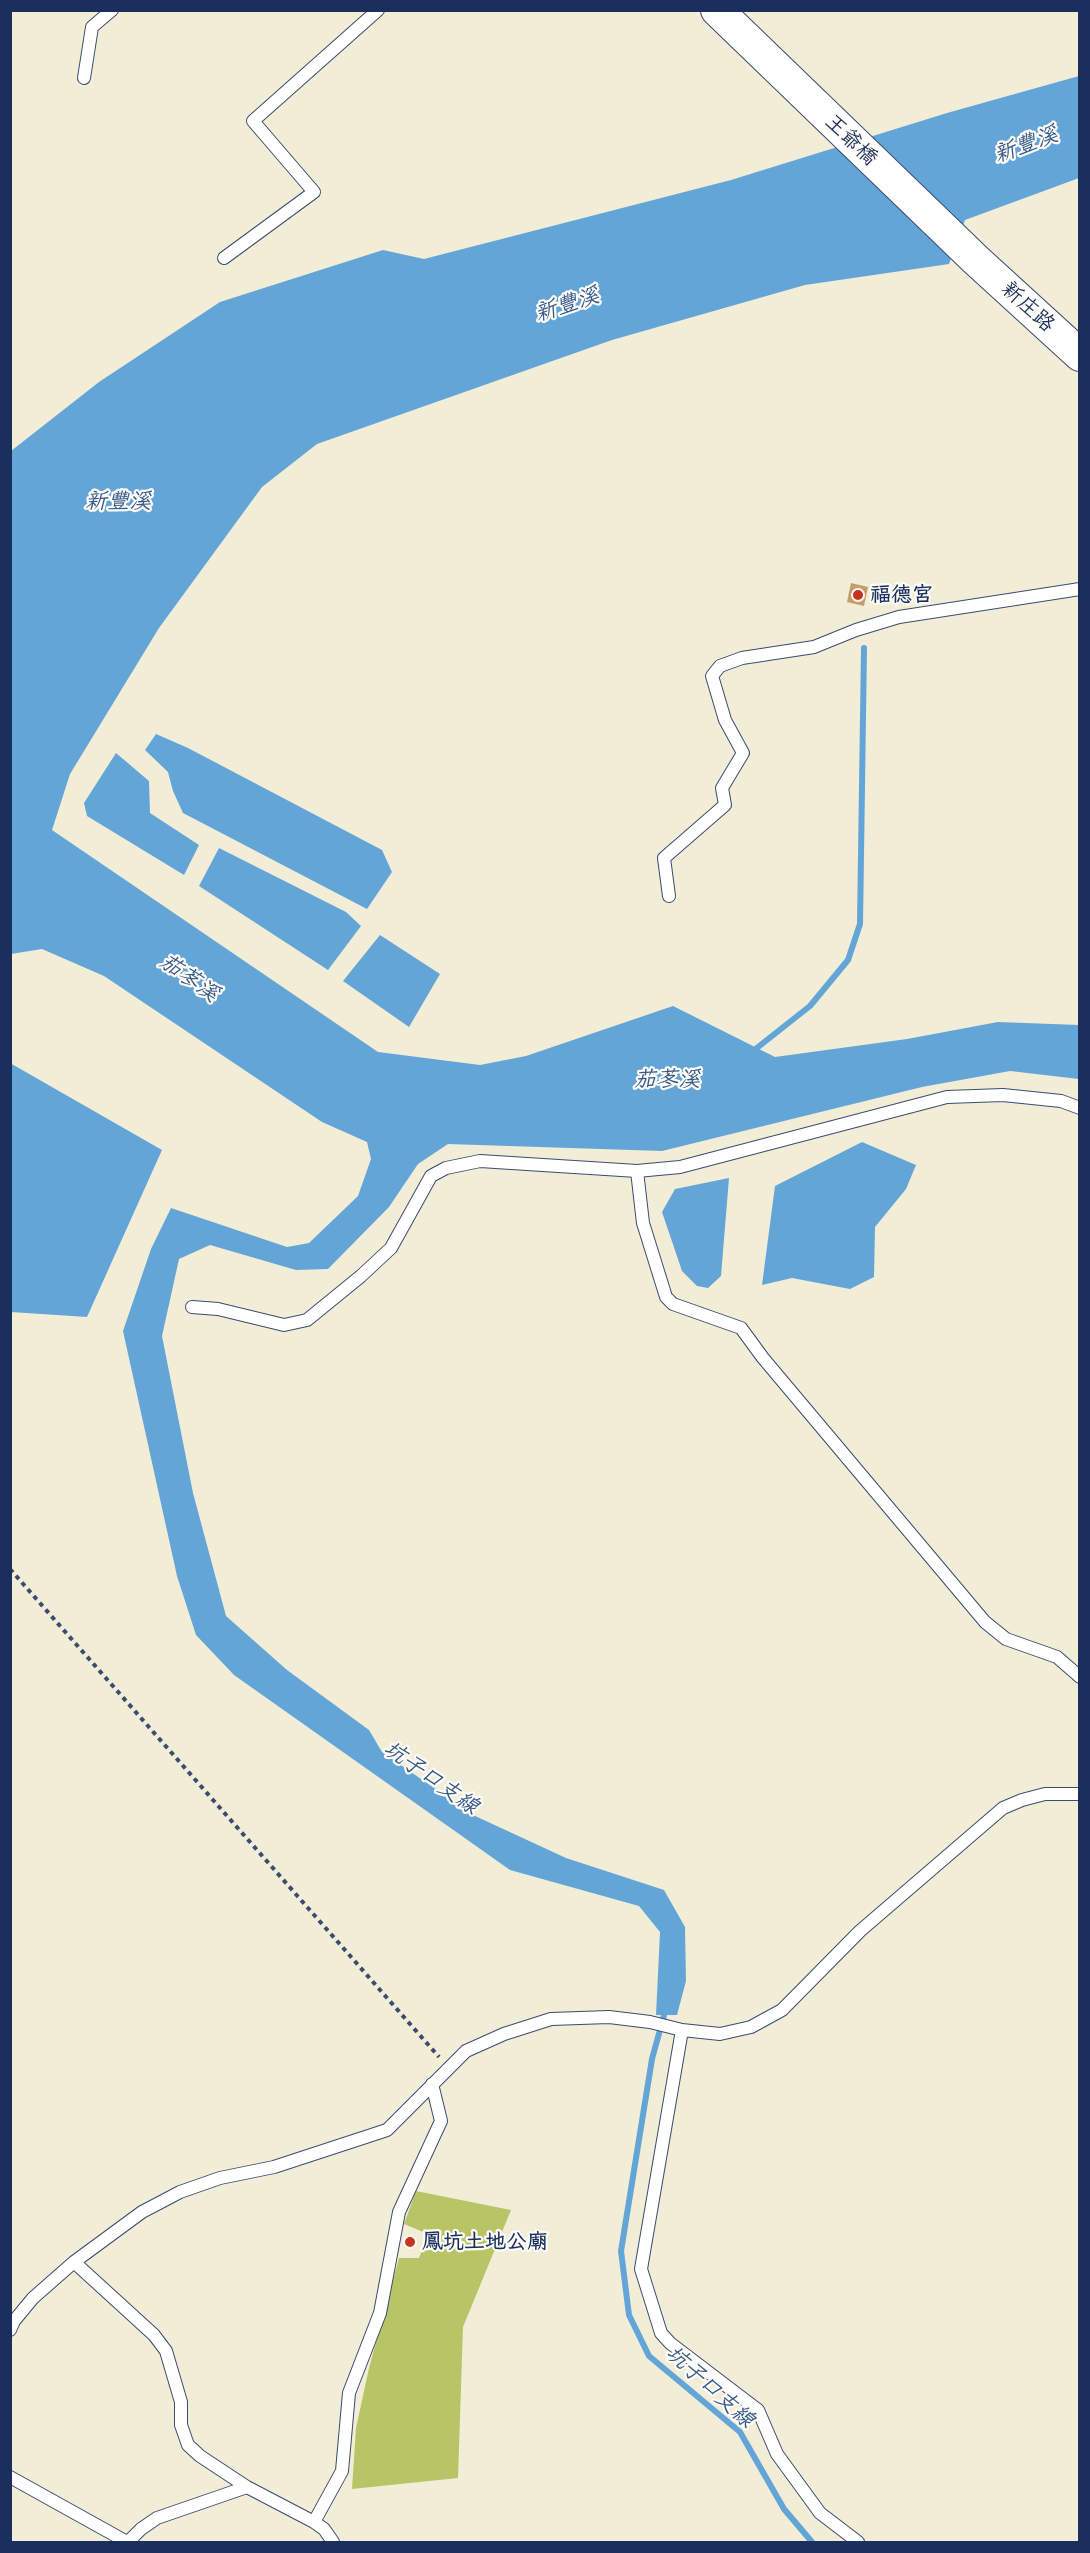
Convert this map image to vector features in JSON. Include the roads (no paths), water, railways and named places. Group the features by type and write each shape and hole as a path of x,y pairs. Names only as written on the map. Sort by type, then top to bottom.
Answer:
{"street":[{"name":"王爺橋","path":"722,15 976,260"},
{"name":"新庄路","path":"976,260 1080,355"}],"lane":[{"path":"84,78 92,27 112,10"},
{"path":"224,258 314,192 253,120 378,10"},
{"path":"669,896 664,858 725,805 722,788 743,753 725,720 712,676 720,666 742,658 814,647 856,630 898,617 1080,589"},
{"path":"192,1307 218,1308 284,1325 307,1320 391,1248 431,1176 446,1168 480,1161 637,1171 680,1167 947,1096 1003,1095 1061,1101 1080,1108"},
{"path":"637,1171 643,1223 666,1298 673,1304 741,1329 985,1622 1006,1639 1058,1657 1080,1677"},
{"path":"10,2330 14,2321 33,2298 74,2262 142,2212 180,2192 220,2178 274,2167 387,2130 447,2067 466,2051 504,2034 551,2019 609,2018 650,2022 682,2030 720,2034 751,2027 782,2010 860,1931 1003,1808 1045,1794 1080,1794"},
{"path":"682,2030 641,2269 661,2333 670,2343 758,2410 777,2454 820,2513 854,2541"},
{"path":"314,2522 342,2471 349,2393 381,2313 399,2212 441,2121 432,2084"},
{"path":"74,2262 154,2335 166,2351 181,2402 181,2425 188,2445 200,2456 247,2487 314,2522 324,2529 333,2542"},
{"path":"10,2477 128,2542 157,2518 247,2487"}],"water":[{"path":"1079,76 1079,178 965,220 949,264 805,285 612,340 317,444 262,487 159,628 70,774 52,830 378,1052 480,1065 526,1056 673,1006 775,1057 907,1039 998,1022 1079,1025 1079,1079 1010,1071 922,1087 662,1151 448,1144 418,1164 389,1207 328,1269 296,1270 210,1245 179,1259 162,1336 193,1493 226,1616 287,1670 369,1730 382,1752 473,1815 566,1858 664,1890 685,1927 686,1981 677,2015 656,2015 660,1932 639,1906 510,1870 234,1675 196,1635 177,1576 123,1331 151,1249 171,1208 287,1247 309,1243 358,1196 371,1159 367,1142 322,1122 104,976 42,949 11,954 11,451 99,382 220,302 383,250 424,259 731,180 947,113"},
{"path":"156,734 188,748 382,850 392,872 367,909 183,813 173,791 168,772 145,750"},
{"path":"116,753 149,781 150,813 199,845 184,875 87,816 84,803"},
{"path":"219,848 346,912 361,926 328,970 199,886"},
{"path":"380,935 440,974 409,1027 343,981"},
{"path":"10,1063 162,1150 87,1317 11,1312"},
{"path":"862,1142 916,1165 906,1189 875,1227 874,1277 850,1289 792,1278 762,1285 775,1186"},
{"path":"729,1178 721,1276 708,1288 697,1286 682,1271 662,1212 675,1189"}],"waterway":[{"path":"753,1051 810,1006 848,960 860,924 864,648"},
{"name":"坑子口支線","path":"666,2008 652,2059 621,2251 629,2315 649,2356 740,2432 784,2509 812,2542"}],"place":[{"name":"福德宫","path":"858,595"},
{"name":"鳳坑土地公廟","path":"410,2242"}],"water label":[{"name":"新豐溪","path":"1026,145"},
{"name":"新豐溪","path":"567,305"},
{"name":"新豐溪","path":"118,502"},
{"name":"茄苳溪","path":"189,978"},
{"name":"茄苳溪","path":"667,1080"}]}
